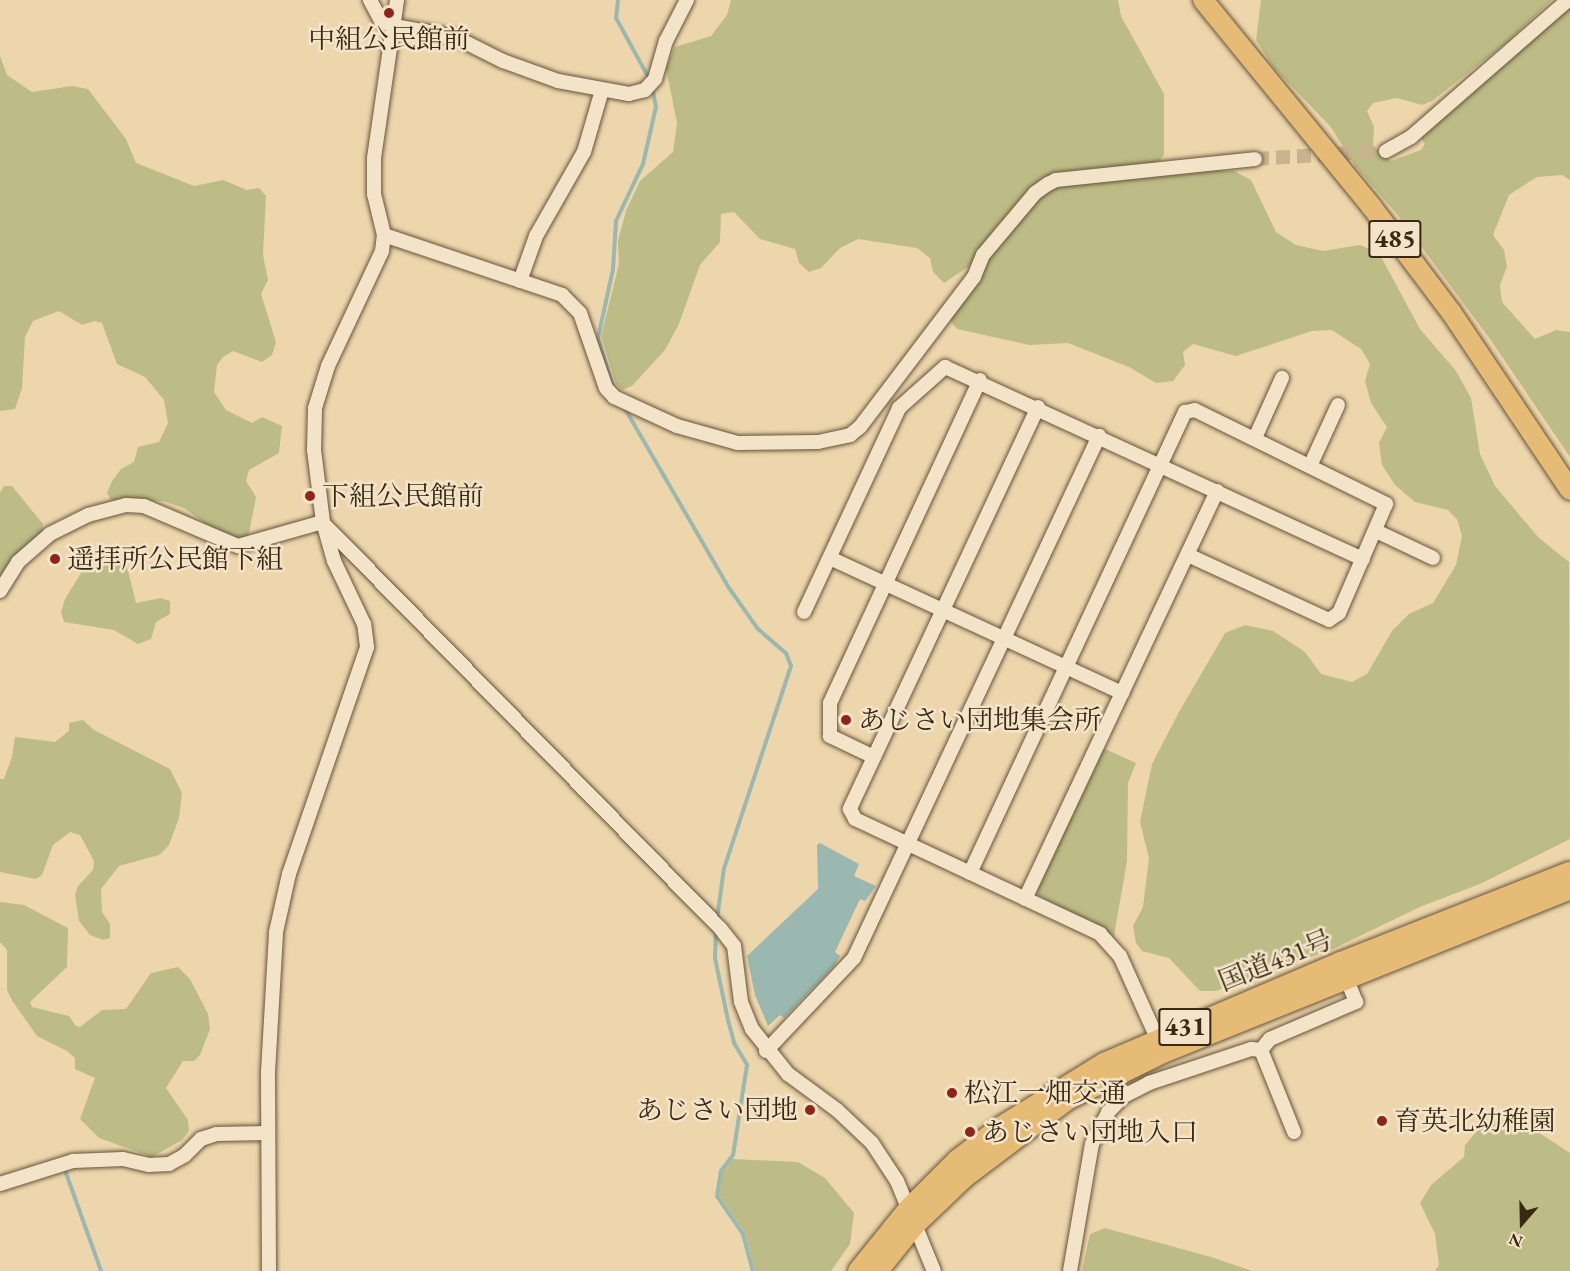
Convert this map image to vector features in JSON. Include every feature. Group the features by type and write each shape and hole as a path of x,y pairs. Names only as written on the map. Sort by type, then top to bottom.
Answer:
{"highway":[{"name":"485","path":"1203,0 1371,206 1450,312 1570,490"},
{"name":"国道431号","path":"878,1271 912,1217 957,1160 999,1127 1104,1063 1157,1038 1570,872"},
{"name":"国道431号","path":"858,1271 912,1217 1067,1100 1163,1053 1346,977 1570,889"}],"street":[{"path":"370,0 381,21 394,26 455,37 538,75 629,94 652,82 666,41 687,0"},
{"path":"269,1271 267,1133 273,956 280,904 366,647 364,624 334,561 323,522 314,450 315,408 328,366 382,251 384,235 374,194 374,158 397,0"},
{"path":"1386,151 1411,137 1568,0"},
{"path":"520,280 532,243 584,152 602,90"},
{"path":"384,235 562,295 580,313 606,388 620,399 677,426 738,443 818,442 850,435 874,411 974,277 983,255 1035,193 1048,184 1056,180 1256,159"},
{"path":"804,612 902,403 940,368 951,367 980,380 1363,559"},
{"path":"1255,438 1282,378"},
{"path":"874,757 830,736 830,703 980,380"},
{"path":"1310,466 1338,405"},
{"path":"1038,407 850,809 855,819 1100,934 1120,956 1157,1038"},
{"path":"970,873 1068,668 1185,412 1194,410 1255,438 1383,500 1386,507 1339,613 1329,620 1188,555"},
{"path":"766,1051 854,958 1099,436"},
{"path":"1025,899 1217,491"},
{"path":"0,591 18,562 50,534 88,515 126,505 144,506 238,546 323,522"},
{"path":"323,522 720,928 734,946 741,1002 766,1051 872,1143 897,1181 934,1271"},
{"path":"1376,531 1432,558"},
{"path":"830,558 1122,693"},
{"path":"1261,1050 1270,1040 1356,1002 1346,977"},
{"path":"1070,1271 1092,1144 1108,1112 1124,1096 1149,1083 1251,1049 1261,1050"},
{"path":"1261,1050 1294,1132"},
{"path":"0,1184 73,1161 123,1159 149,1165 169,1164 201,1139 216,1134 267,1133"}],"shaded area":[{"path":"731,0 1118,0 1121,16 1164,94 1164,155 1157,164 1081,172 1018,205 996,227 971,265 944,283 933,272 930,258 917,248 858,239 840,248 821,268 809,272 799,263 795,249 760,239 734,212 721,214 720,242 700,265 679,324 665,350 632,386 622,390 616,384 601,336 619,264 618,241 626,211 640,181 673,152 677,123 666,68 675,47 711,36 727,15"},
{"path":"1261,0 1552,0 1505,44 1432,101 1422,105 1397,98 1373,103 1367,111 1374,127 1373,145 1391,161 1421,150 1425,144 1421,138 1431,124 1570,7 1570,180 1562,175 1537,177 1509,195 1493,235 1504,250 1507,267 1500,285 1502,302 1535,339 1556,330 1570,332 1570,457 1490,339 1397,214 1356,167 1330,126 1274,68 1256,40"},
{"path":"0,56 7,75 32,92 72,86 88,89 126,139 136,163 194,186 223,180 247,190 259,188 266,196 263,255 268,280 261,294 276,342 272,355 262,362 233,351 223,357 217,365 214,392 226,410 252,423 262,417 282,426 279,453 249,470 246,481 256,497 249,533 244,538 224,537 184,508 163,501 111,500 107,493 112,481 121,469 134,462 138,447 159,442 168,423 164,400 145,377 117,364 102,323 95,321 82,325 59,311 33,321 25,337 22,388 15,409 0,411"},
{"path":"1213,170 1234,171 1251,180 1276,232 1296,245 1323,251 1360,245 1379,253 1420,329 1456,371 1471,398 1480,454 1495,486 1539,538 1569,562 1570,839 1480,884 1422,906 1333,949 1216,991 1200,991 1169,958 1142,951 1136,943 1133,926 1143,907 1149,858 1140,822 1152,764 1179,712 1225,633 1245,625 1273,631 1305,652 1321,674 1352,682 1367,674 1392,631 1409,614 1433,603 1456,565 1462,536 1457,519 1448,510 1415,502 1395,485 1382,465 1379,443 1387,427 1371,403 1365,381 1370,364 1361,349 1332,330 1312,331 1236,356 1193,344 1183,352 1185,365 1173,381 1156,383 1129,367 1068,343 1029,345 957,329 949,319 986,256 1037,196 1059,183"},
{"path":"4,486 12,486 43,524 42,533 0,580 0,493"},
{"path":"89,560 126,562 136,603 161,598 170,601 170,614 156,622 151,639 138,644 114,630 64,622 61,612 65,599"},
{"path":"83,720 94,730 170,769 182,793 179,818 169,845 159,855 119,866 101,889 102,912 110,924 110,938 103,940 90,935 79,921 75,895 78,886 93,870 94,861 80,835 70,832 53,845 42,875 36,879 0,872 0,779 4,779 12,757 15,737 55,742 69,731 69,723"},
{"path":"1103,748 1136,763 1128,783 1127,861 1114,936 1038,895 1037,887"},
{"path":"0,902 24,905 68,928 67,967 30,1002 32,1007 69,1016 76,1026 80,1027 102,1010 126,1009 151,973 178,967 190,979 208,1014 210,1029 200,1055 194,1061 183,1061 166,1088 188,1120 189,1131 182,1140 152,1157 99,1138 80,1119 95,1078 75,1069 75,1058 67,1051 37,1036 13,1002 7,990 7,950 0,942"},
{"path":"1508,1119 1524,1123 1570,1153 1570,1271 1435,1271 1439,1265 1435,1234 1420,1203 1431,1185 1464,1157 1465,1145 1477,1131 1488,1122"},
{"path":"732,1159 798,1162 825,1178 854,1213 850,1244 831,1271 755,1271 745,1233 719,1195 722,1172"},
{"path":"1105,1228 1211,1257 1252,1271 1082,1271 1090,1234"}],"water":[{"path":"820,843 859,864 854,876 876,886 865,901 860,899 835,952 840,956 834,966 784,1018 780,1015 768,1026 755,995 747,956 818,889 817,845"}],"waterway":[{"path":"618,0 616,18 650,80"},
{"path":"613,387 598,338 613,269 616,221 643,164 656,107 652,87"},
{"path":"624,407 729,588 758,629 786,653 791,666 724,868 717,919"},
{"path":"716,929 715,958 728,1020 734,1043 747,1065 733,1155 721,1171 717,1196 743,1234 753,1271"},
{"path":"66,1173 101,1271"}],"tunnel":[{"path":"1255,159 1386,151"}],"place":[{"name":"中組公民館前","path":"389,13"},
{"name":"下組公民館前","path":"310,496"},
{"name":"遥拝所公民館下組","path":"55,559"},
{"name":"あじさい団地集会所","path":"846,720"},
{"name":"松江一畑交通","path":"952,1093"},
{"name":"あじさい団地","path":"810,1110"},
{"name":"育英北幼稚園","path":"1382,1121"},
{"name":"あじさい団地入口","path":"970,1132"}]}
